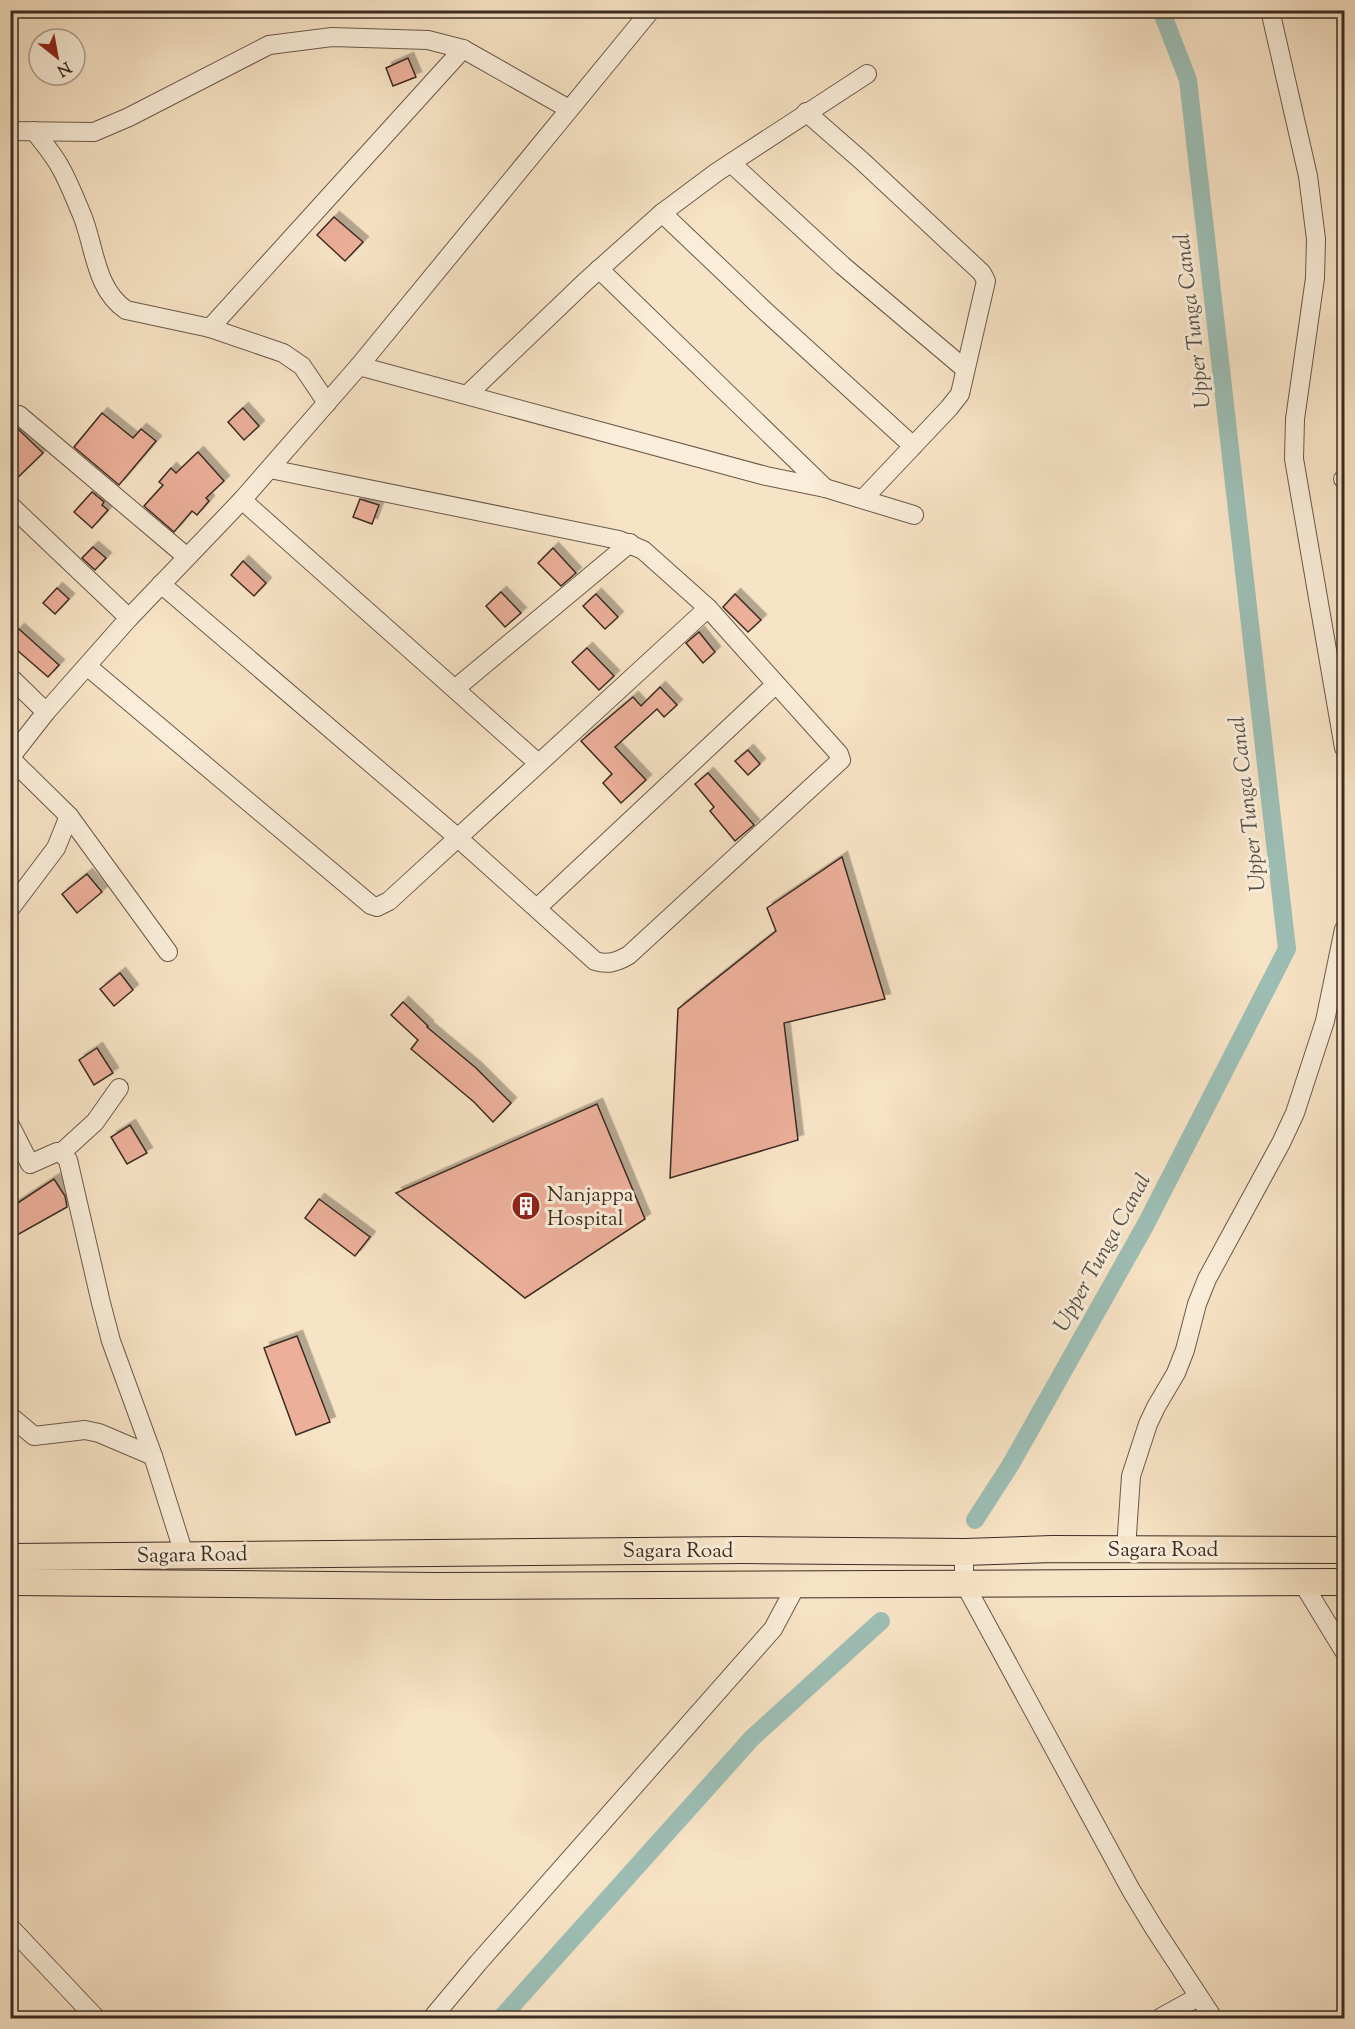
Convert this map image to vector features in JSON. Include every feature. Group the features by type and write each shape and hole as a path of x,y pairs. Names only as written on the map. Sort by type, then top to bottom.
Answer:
{"highway":[{"name":"Sagara Road","path":"10,1557 743,1550 964,1552 1052,1549 1344,1550"},
{"name":"Sagara Road","path":"10,1582 435,1586 1344,1582"}],"street":[{"path":"168,952 69,816 10,758 46,712 129,618 242,500 359,366 651,10"},
{"path":"1270,10 1312,205 1316,239 1315,278 1295,419 1294,459 1344,748"},
{"path":"10,131 94,132 129,117 269,45 332,37 428,40 463,49 569,109"},
{"path":"210,328 463,49"},
{"path":"467,395 599,269 662,213 806,112 867,74"},
{"path":"806,112 862,161 984,276 986,286 960,394 863,499"},
{"path":"34,131 60,167 83,218 100,276 118,305 126,310 210,328 290,357 302,366 327,403"},
{"path":"731,163 842,265 965,369"},
{"path":"662,213 913,446"},
{"path":"599,269 825,488"},
{"path":"359,366 766,476 825,488 914,514"},
{"path":"20,415 187,557"},
{"path":"161,584 457,837 595,961 603,963 621,960 638,947 841,760 839,754 708,608 643,550 630,543 270,468"},
{"path":"242,500 538,763"},
{"path":"10,505 129,618"},
{"path":"456,688 630,543"},
{"path":"87,666 371,905 377,907 389,901 708,608"},
{"path":"10,677 46,712"},
{"path":"537,908 776,684"},
{"path":"10,909 56,848 69,816"},
{"path":"1126,1549 1131,1476 1148,1424 1176,1373 1207,1279 1295,1113 1326,1022 1344,929"},
{"path":"10,1125 30,1164 52,1153 61,1153 95,1122 119,1088"},
{"path":"61,1153 68,1160 111,1341 153,1456 184,1554"},
{"path":"10,1416 34,1436 85,1430 99,1433 153,1456"},
{"path":"964,1552 964,1582 1131,1890 1213,2019"},
{"path":"1302,1582 1344,1650"},
{"path":"432,2019 478,1963 773,1629 797,1584"},
{"path":"10,1927 96,2019"},
{"path":"1160,2019 1198,1997"}],"building":[{"path":"408,58 416,77 393,86 386,68"},
{"path":"334,217 363,242 345,261 317,235"},
{"path":"243,408 259,426 244,440 228,422"},
{"path":"102,413 133,438 141,429 156,441 119,485 74,447"},
{"path":"18,429 43,453 10,485 10,436"},
{"path":"198,452 224,481 206,498 209,501 197,515 192,511 174,532 144,506 163,485 159,482 171,468 176,473"},
{"path":"92,492 104,502 102,505 108,510 92,528 74,512"},
{"path":"360,499 379,505 372,524 353,517"},
{"path":"93,547 106,558 95,570 82,558"},
{"path":"553,548 576,573 561,586 538,563"},
{"path":"243,561 266,583 254,596 231,575"},
{"path":"57,588 69,599 55,614 43,603"},
{"path":"501,592 521,613 505,627 486,606"},
{"path":"596,594 618,617 605,629 583,606"},
{"path":"735,594 761,620 748,632 723,607"},
{"path":"19,629 59,665 48,677 10,644 10,638"},
{"path":"699,632 715,652 703,663 686,643"},
{"path":"587,648 614,676 599,690 572,662"},
{"path":"660,687 677,705 664,717 657,709 615,747 646,780 621,803 603,783 612,774 581,741 633,697 641,706"},
{"path":"748,750 760,764 748,775 735,761"},
{"path":"708,773 754,825 735,841 710,811 714,807 695,784"},
{"path":"842,857 885,999 784,1023 798,1140 670,1178 678,1009 776,931 767,908"},
{"path":"87,874 102,892 77,913 62,894"},
{"path":"120,973 133,990 114,1006 100,989"},
{"path":"403,1002 427,1027 476,1068 511,1103 493,1122 474,1102 411,1049 418,1040 391,1015"},
{"path":"97,1048 113,1073 94,1085 79,1060"},
{"name":"Nanjappa Hospital","path":"597,1104 645,1219 525,1298 396,1193"},
{"path":"130,1125 147,1153 127,1164 111,1137"},
{"path":"54,1179 65,1196 67,1207 10,1239 10,1208"},
{"path":"319,1199 370,1237 355,1256 305,1218"},
{"path":"297,1336 330,1422 296,1435 264,1348"}],"waterway":[{"name":"Upper Tunga Canal","path":"975,1520 1011,1464 1146,1224 1287,949 1188,80 1161,10"},
{"path":"501,2018 752,1738 881,1621"}],"place":[{"name":"Nanjappa Hospital","path":"526,1206"}]}
